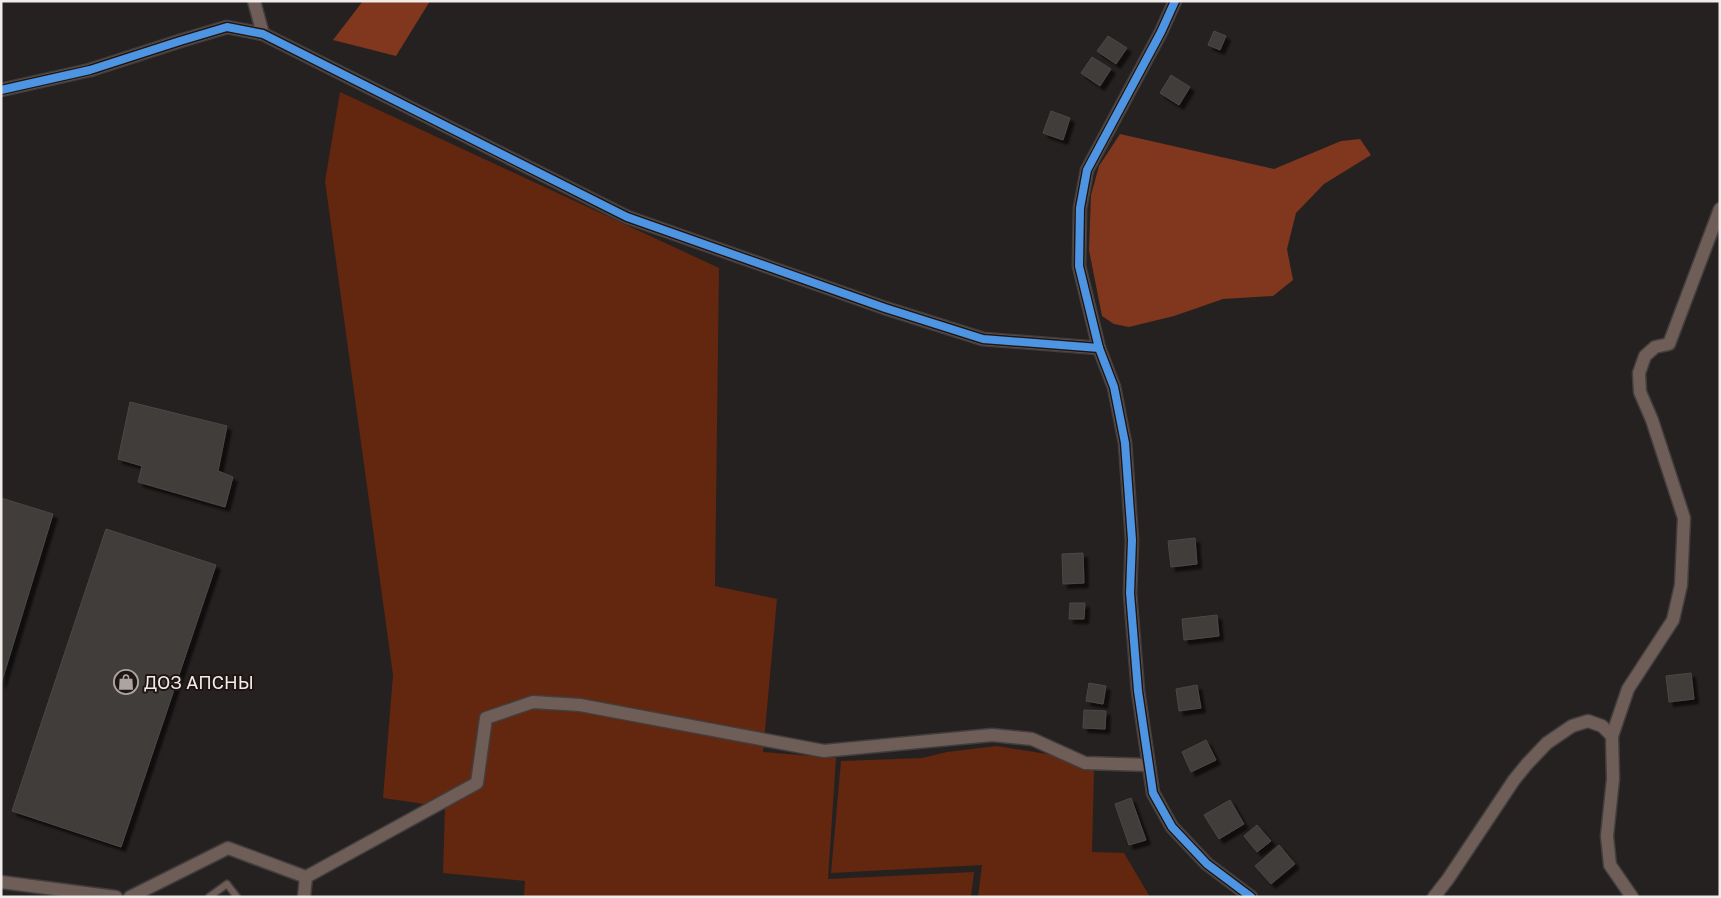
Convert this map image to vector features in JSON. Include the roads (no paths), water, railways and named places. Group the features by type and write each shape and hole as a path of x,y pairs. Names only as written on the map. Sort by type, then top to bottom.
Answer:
{"street":[{"path":"254,1 263,34"},
{"path":"1175,1 1161,32 1086,170 1080,208 1079,266 1099,348 1114,387 1125,443 1132,540 1131,603 1138,691 1153,793 1172,827 1207,864 1251,897"},
{"path":"1,90 90,70 228,27 263,34 627,217 885,308 983,339 1099,348"},
{"path":"1632,897 1610,865 1607,836 1613,779 1612,736 1628,689 1673,620 1681,585 1684,518 1652,420 1640,392 1639,373 1645,356 1655,347 1669,344 1720,209"},
{"path":"130,897 228,848 306,877 477,783 486,718 533,702 580,705 824,751 992,735 1032,739 1085,762 1148,764"},
{"path":"1434,897 1514,780 1548,743 1572,726 1588,721 1602,726 1612,736"},
{"path":"304,897 306,877"},
{"path":"1,882 116,897"}],"lane":[{"path":"209,897 227,884 237,897"}],"place":[{"name":"ДОЗ АПСНЫ","path":"126,682"}]}
